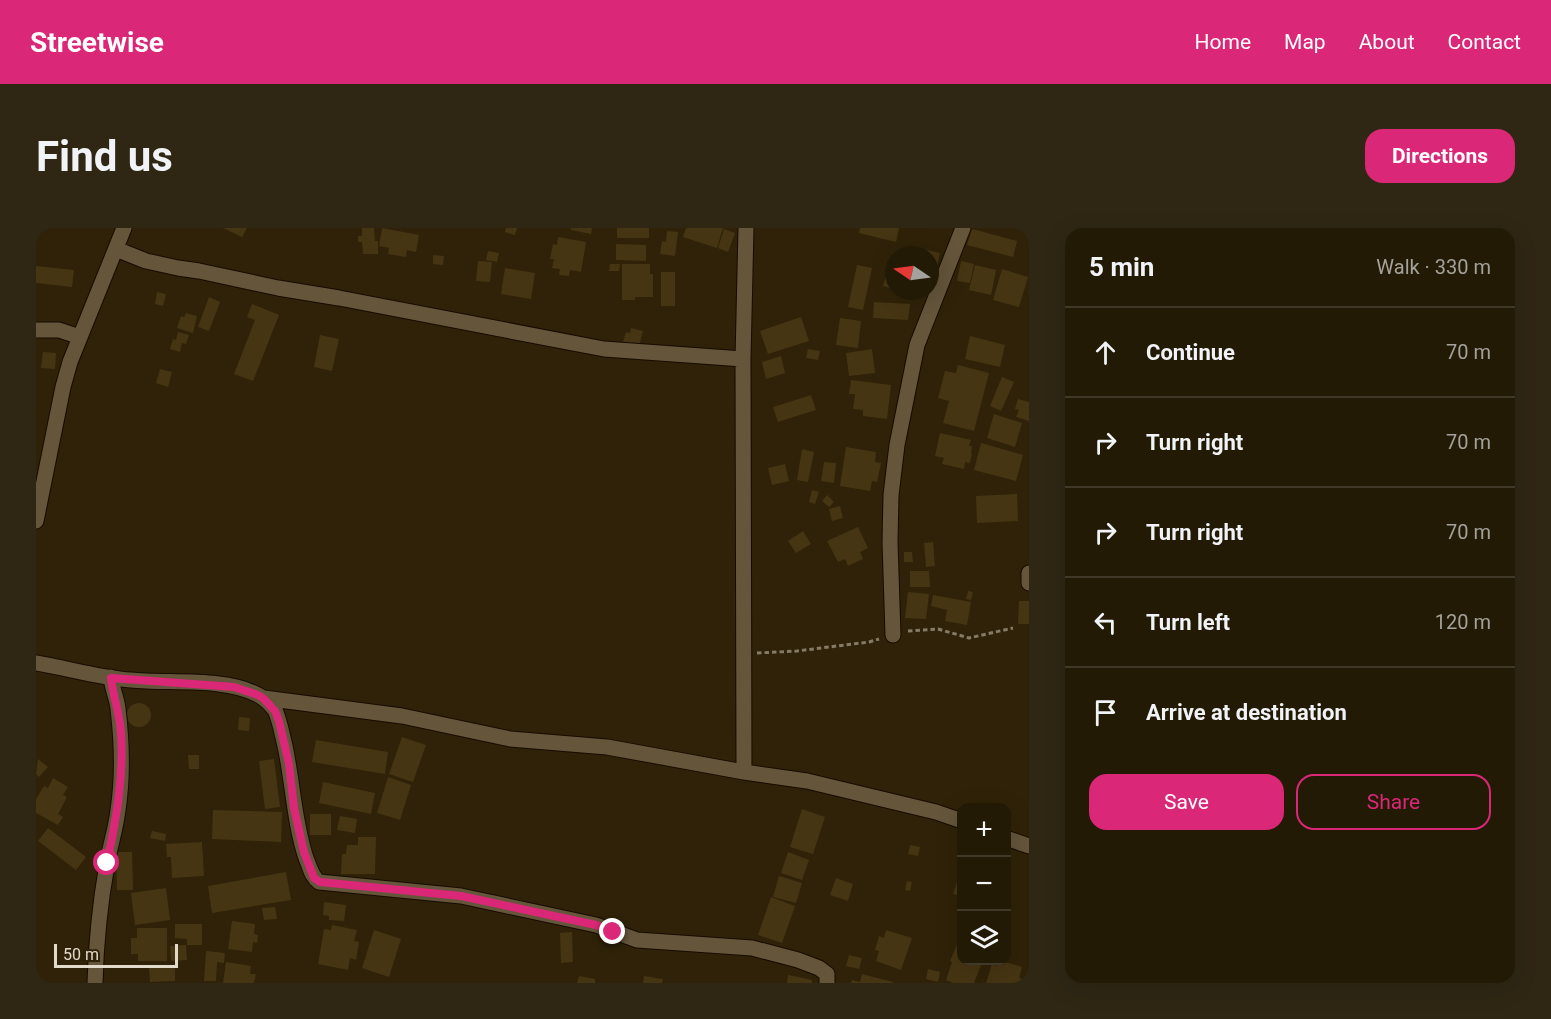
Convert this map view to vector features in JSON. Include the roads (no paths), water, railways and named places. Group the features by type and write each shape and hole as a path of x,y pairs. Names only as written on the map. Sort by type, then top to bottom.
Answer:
{"street":[{"path":"36,521 63,387 80,337 124,228"},
{"path":"744,772 742,359 746,228"},
{"path":"893,634 891,495 899,434 917,345 963,228"},
{"path":"116,249 146,261 177,268 604,349 742,359"},
{"path":"36,330 59,330 80,337"},
{"path":"1029,573 1029,583"},
{"path":"36,663 111,678 234,687 264,699 275,711 279,721 304,852 314,878 320,882 461,896 596,925 637,939 752,948 819,968 827,974 827,983"},
{"path":"95,983 101,899 118,810 121,770 118,704 111,678"},
{"path":"264,699 402,716 510,738 607,747 807,781 936,812 957,819"},
{"path":"1011,840 1029,846"}]}
